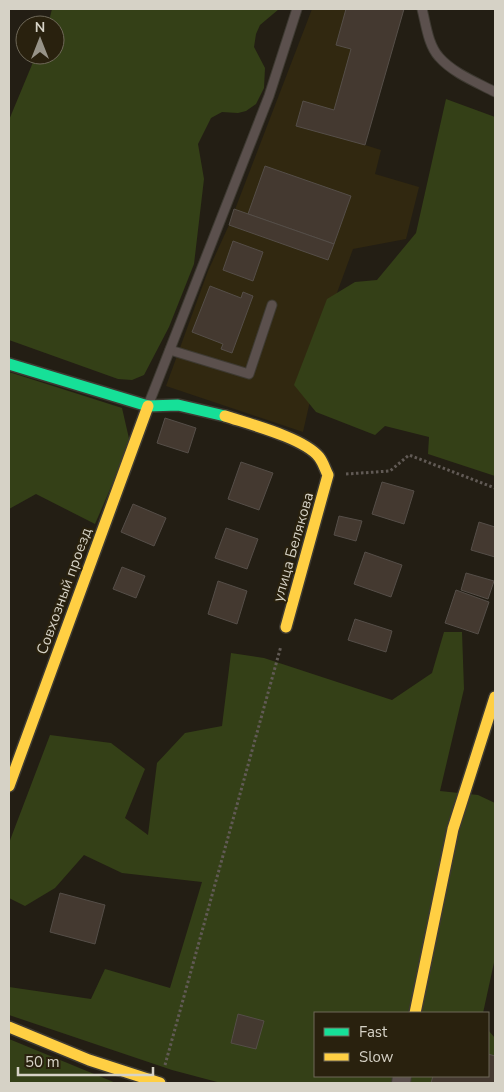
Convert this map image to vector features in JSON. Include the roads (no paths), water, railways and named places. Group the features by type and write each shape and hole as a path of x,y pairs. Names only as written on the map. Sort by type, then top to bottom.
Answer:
{"main road":[{"path":"9,364 148,406"},
{"name":"улица Белякова","path":"148,406 178,405 214,413 303,444 320,457 328,475 286,627"},
{"name":"Совхозный проезд","path":"9,786 148,406"},
{"path":"415,1012 453,829 495,697"},
{"path":"9,1027 89,1060 160,1083"}],"lane":[{"path":"148,406 269,96 297,9"},
{"path":"422,9 429,36 438,56 454,70 495,92"},
{"path":"170,350 249,374 272,305"}]}
